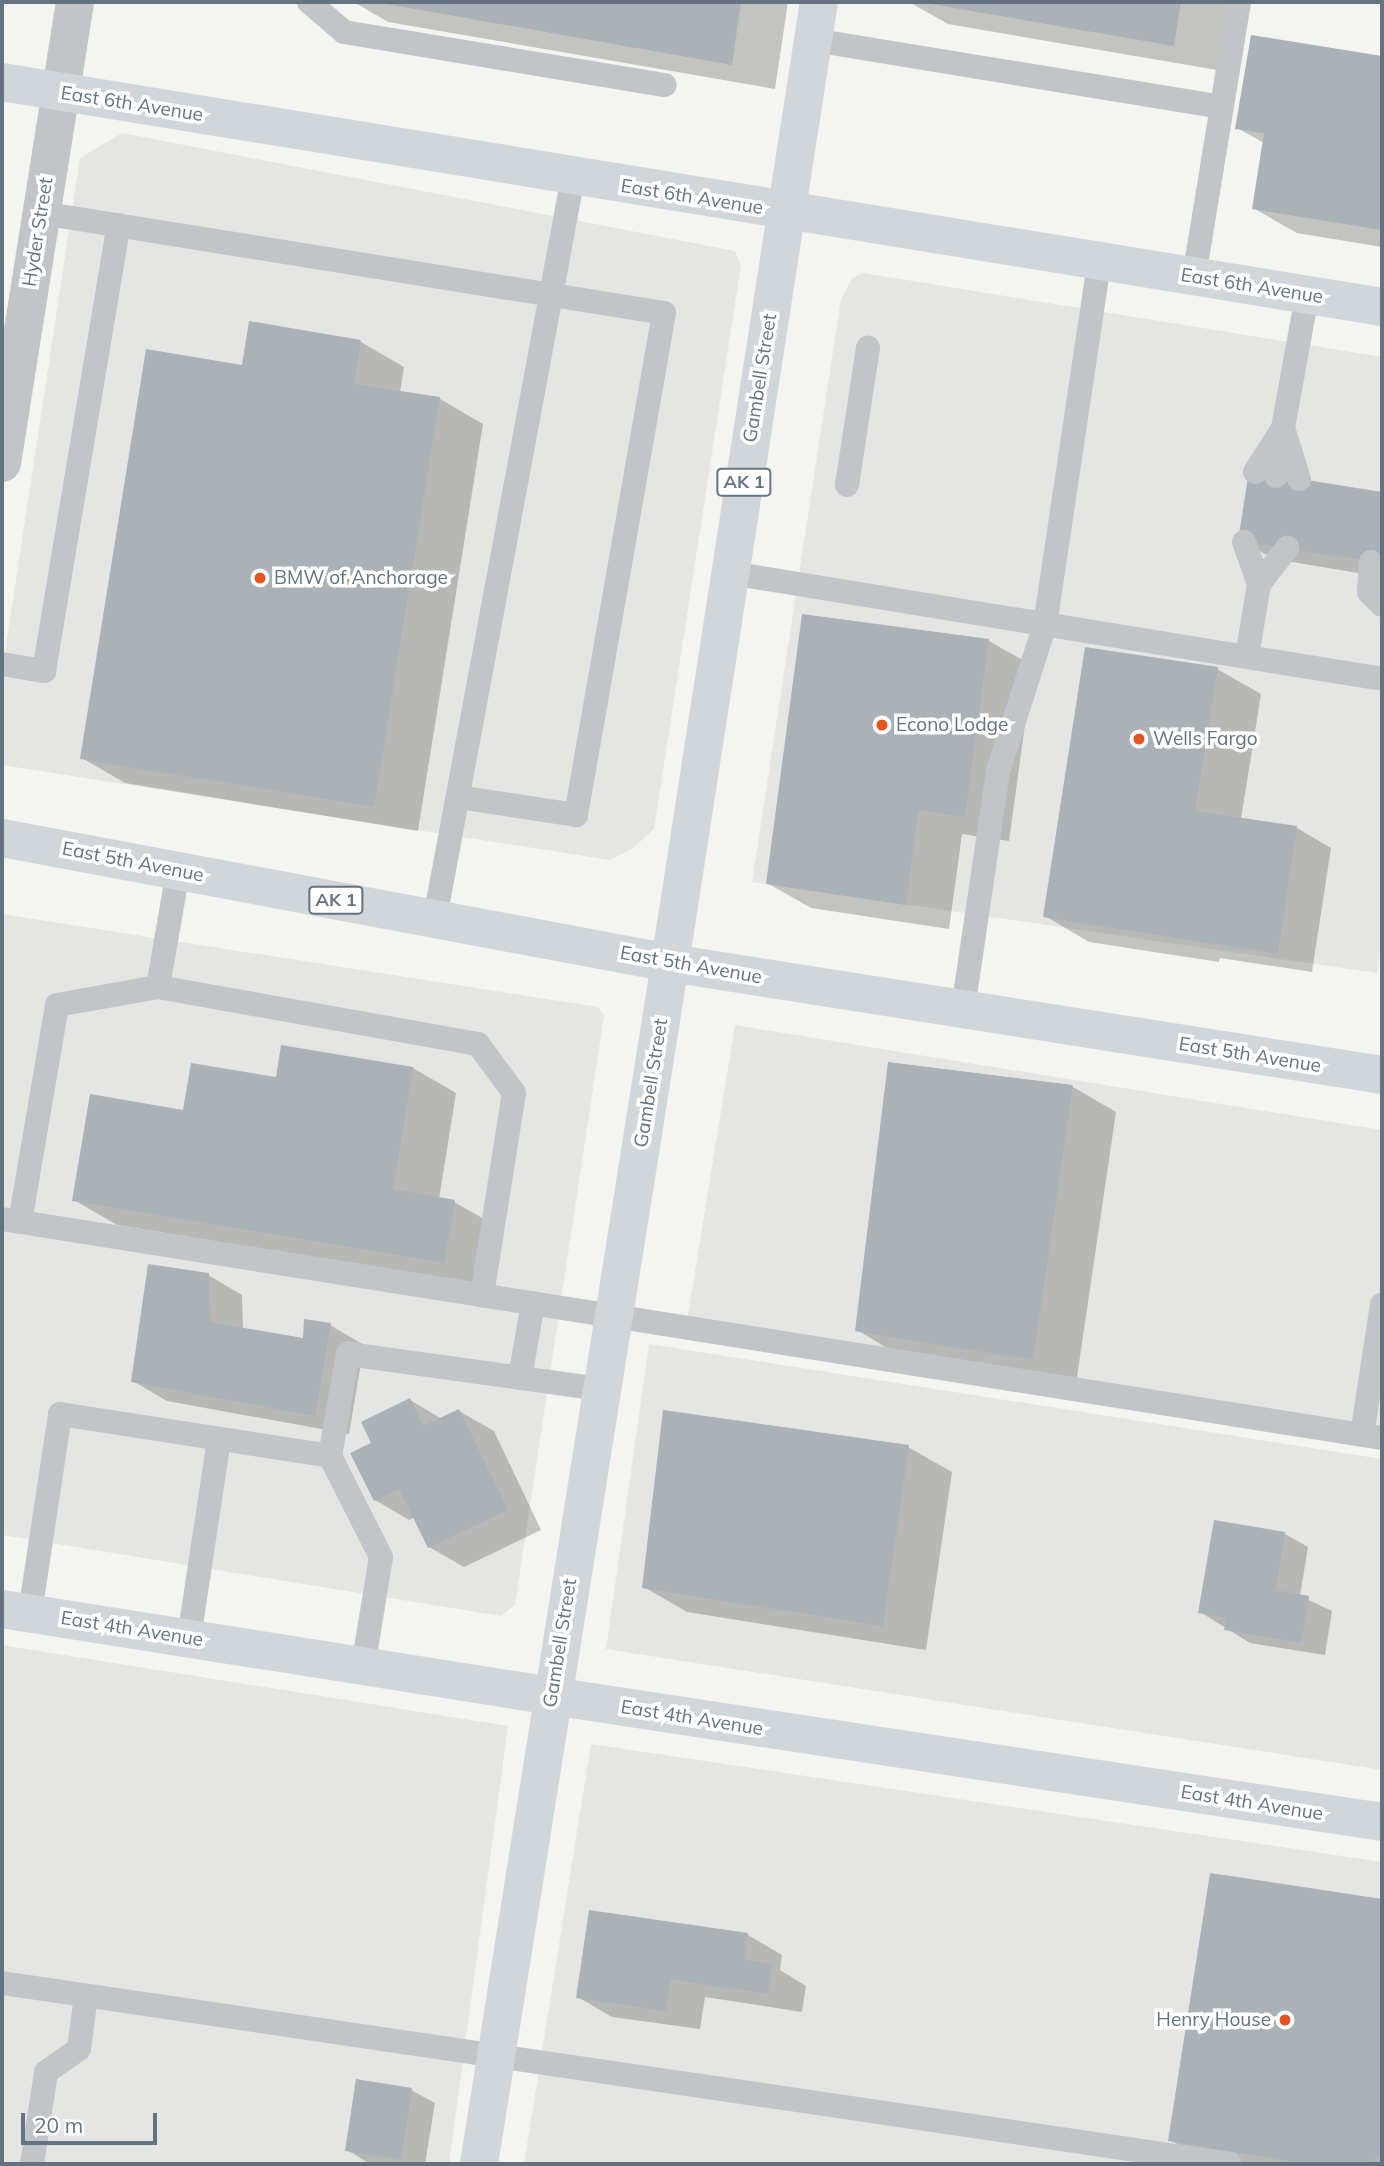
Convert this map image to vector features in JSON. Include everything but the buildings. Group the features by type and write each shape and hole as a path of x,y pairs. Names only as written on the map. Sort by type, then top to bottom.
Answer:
{"main road":[{"name":"Gambell Street","path":"480,2164 819,2"},
{"name":"East 6th Avenue","path":"2,82 786,212 1382,307"},
{"name":"East 5th Avenue","path":"2,838 670,963 1382,1075"},
{"name":"East 4th Avenue","path":"16,1611 363,1667 1382,1822"}],"street":[{"name":"Hyder Street","path":"2,463 5,425 75,2"}],"lane":[{"path":"309,2 344,32 665,86"},
{"path":"1194,277 1239,2"},
{"path":"813,40 1222,107"},
{"path":"435,919 573,177"},
{"path":"41,213 664,313 576,815 458,797"},
{"path":"2,664 44,671 119,225"},
{"path":"963,1009 998,771 1045,625 1099,262"},
{"path":"1283,428 1277,476 1307,296"},
{"path":"848,485 868,348"},
{"path":"1247,657 1265,545 1259,584"},
{"path":"1371,562 1369,592 1382,605"},
{"path":"730,573 1382,679"},
{"path":"158,988 178,871"},
{"path":"482,1295 514,1093 478,1044 158,988 57,1005 11,1220 1372,1437 1382,1305"},
{"path":"520,1378 533,1303"},
{"path":"363,1667 382,1557 330,1456 348,1354 601,1390"},
{"path":"16,1611 60,1414 330,1456"},
{"path":"188,1638 219,1439"},
{"path":"2,1983 496,2058 1230,2164"},
{"path":"32,2164 46,2072 79,2049 86,1996"}],"shaded area":[{"path":"122,133 735,251 741,265 654,829 632,849 610,860 2,765 2,672 80,158"},
{"path":"863,273 1382,357 1382,941 1377,973 752,882 841,299 852,278"},
{"path":"2,914 598,1007 604,1016 515,1605 501,1616 2,1535"},
{"path":"735,1025 1382,1130 1382,1438 686,1327"},
{"path":"649,1344 1382,1459 1382,1770 606,1649"},
{"path":"2,1645 508,1726 449,2164 2,2164"},
{"path":"591,1744 1382,1862 1382,2164 524,2164"}],"place":[{"name":"BMW of Anchorage","path":"260,578"},
{"name":"Econo Lodge","path":"882,725"},
{"name":"Wells Fargo","path":"1139,739"},
{"name":"Henry House","path":"1285,2020"}]}
